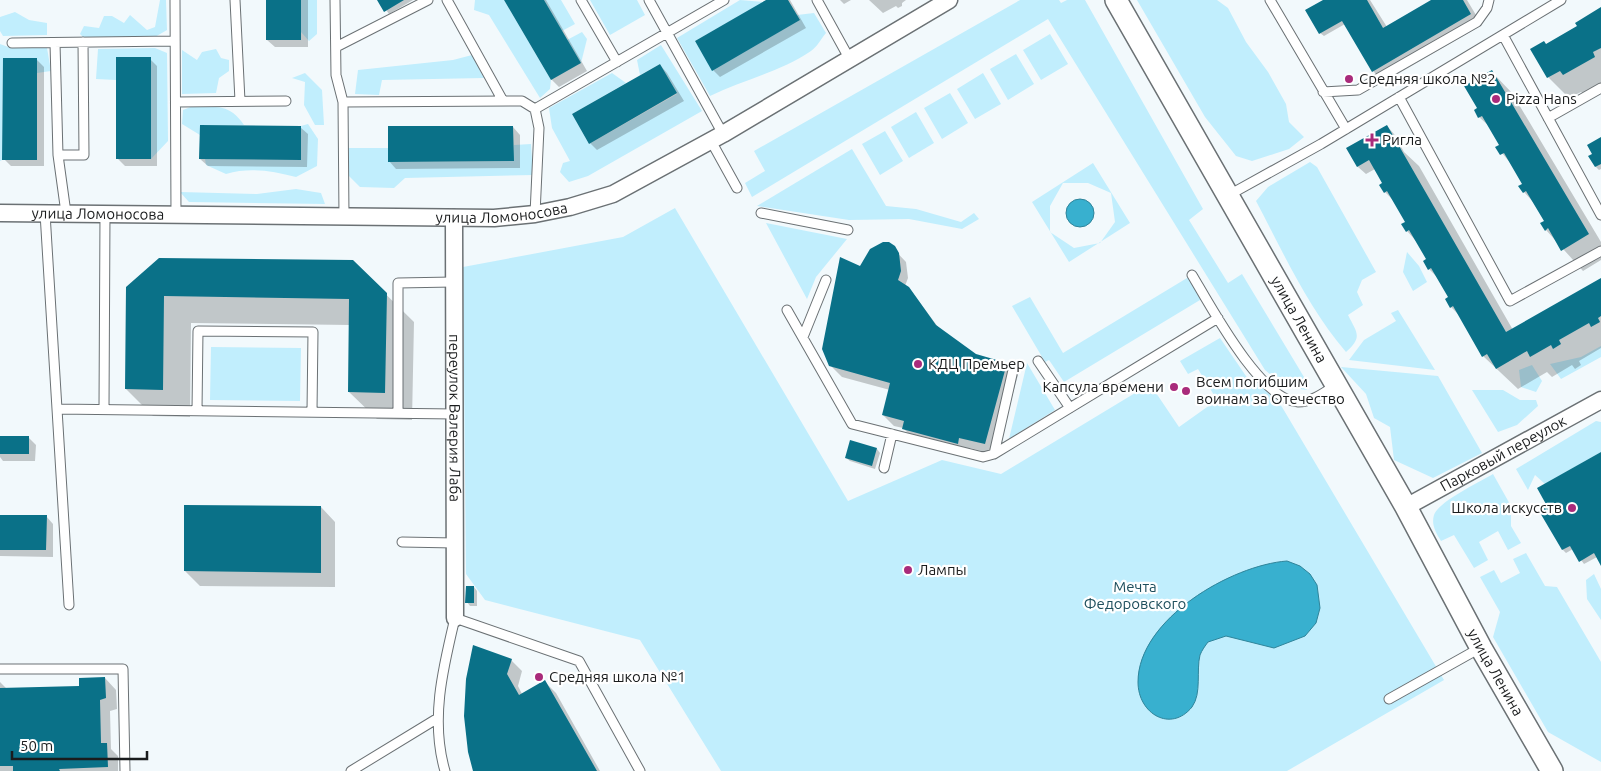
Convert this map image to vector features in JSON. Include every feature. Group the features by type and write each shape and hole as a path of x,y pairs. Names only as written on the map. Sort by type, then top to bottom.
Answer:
{"street":[{"name":"улица Ломоносова","path":"0,213 454,218 494,218 536,214 613,194 717,138 949,0"},
{"name":"улица Ленина","path":"1116,0 1406,507 1481,648 1552,771"},
{"name":"переулок Валерия Лаба","path":"454,218 455,618"},
{"name":"Парковый переулок","path":"1406,507 1601,400"}],"lane":[{"path":"175,0 176,215"},
{"path":"235,0 240,101"},
{"path":"335,0 336,75 343,102 344,217"},
{"path":"336,46 428,0"},
{"path":"447,0 503,101"},
{"path":"581,0 617,62"},
{"path":"649,0 667,33 717,138 737,188"},
{"path":"535,109 724,0"},
{"path":"817,0 850,58"},
{"path":"1270,0 1346,129"},
{"path":"1323,92 1358,90 1477,22 1487,8 1489,0"},
{"path":"1229,195 1346,129 1561,0"},
{"path":"1503,35 1601,215"},
{"path":"12,43 175,41"},
{"path":"55,42 58,155 66,213"},
{"path":"58,155 84,155 83,42"},
{"path":"1548,118 1601,88"},
{"path":"1399,97 1510,301 1601,251"},
{"path":"176,102 286,101"},
{"path":"343,102 522,101 535,109 539,128 536,214"},
{"path":"46,213 69,605"},
{"path":"761,213 848,230"},
{"path":"104,408 105,214"},
{"path":"1192,275 1249,364 1278,395 1298,402 1315,398 1336,385"},
{"path":"803,337 826,280"},
{"path":"398,412 398,283 453,282"},
{"path":"787,310 852,424 982,457 994,454 1218,318"},
{"path":"197,410 198,331 314,332 312,411"},
{"path":"1038,361 1070,408"},
{"path":"994,454 1013,370"},
{"path":"57,409 104,408 455,414"},
{"path":"884,468 892,434"},
{"path":"402,542 455,543"},
{"path":"445,771 440,755 438,718 441,677 455,618 579,661 640,771"},
{"path":"1389,699 1481,648"},
{"path":"0,670 123,669 124,771"},
{"path":"351,771 438,718"}],"green space":[{"path":"160,0 166,0 167,30 155,37 83,37 80,34 84,26 99,28 104,16 112,16 124,23 130,15 147,30 155,27"},
{"path":"301,0 317,0 317,34 309,41 301,32"},
{"path":"475,0 504,0 551,80 550,89 540,98 489,15 474,10"},
{"path":"544,0 561,0 575,24 562,31"},
{"path":"590,0 637,0 645,15 610,35"},
{"path":"740,0 764,2 695,41 712,70 800,20 797,15 814,13 826,33 813,49 787,65 710,96 677,38"},
{"path":"1020,0 1059,0 1061,3 1067,0 1085,0 1203,209 1189,220 1228,283 1242,274 1307,382 1307,390 1286,387 1265,370 1048,19 752,197 745,183 765,171 754,151"},
{"path":"1137,0 1217,0 1228,8 1246,42 1268,72 1286,104 1289,122 1304,137 1289,149 1252,161 1236,156 1205,117"},
{"path":"15,12 29,20 47,23 47,35 3,36 0,31 0,17"},
{"path":"582,32 587,39 581,63 567,40"},
{"path":"1050,34 1068,64 1041,80 1023,50"},
{"path":"0,44 11,48 47,48 51,71 37,73 37,58 3,58 2,160 0,161"},
{"path":"661,45 702,111 588,176 569,182 560,172 563,163 570,161 552,128 549,108 612,73 626,83 572,114 589,144 677,94 660,64 640,75 637,60"},
{"path":"155,48 167,53 168,141 151,159 116,80 96,79 98,49"},
{"path":"216,49 221,58 229,60 229,71 219,78 216,93 182,94 182,50 197,60 202,52"},
{"path":"1016,54 1034,84 1008,100 990,69"},
{"path":"472,55 484,78 382,80 379,95 355,94 358,70 453,60"},
{"path":"305,73 322,90 324,125 315,125 304,105 305,82 292,78"},
{"path":"983,73 1001,104 975,119 957,89"},
{"path":"950,93 968,123 942,139 924,108"},
{"path":"193,106 216,107 228,110 234,113 244,125 200,125 200,135 182,124 183,110"},
{"path":"916,112 934,143 909,158 891,127"},
{"path":"308,124 318,139 317,166 296,177 261,171 226,174 206,165 205,159 300,160 301,126"},
{"path":"885,131 903,161 880,175 862,144"},
{"path":"531,144 533,175 405,178 394,188 360,187 349,176 348,148 388,148 388,162 513,161 514,145"},
{"path":"852,149 886,206 916,209 961,222 974,213 979,219 962,229 909,219 849,220 757,206"},
{"path":"1310,162 1317,167 1376,272 1362,280 1357,292 1363,305 1348,315 1357,335 1355,342 1346,352 1332,335 1308,298 1256,201 1268,187"},
{"path":"1093,163 1130,223 1101,241 1115,222 1111,193 1088,183 1063,183 1050,206 1050,231 1032,202"},
{"path":"296,189 321,193 325,204 189,202 180,192 257,194"},
{"name":"Мечта Федоровского","path":"675,208 848,501 942,460 1001,474 1150,384 1179,427 1217,400 1198,369 1188,374 1180,361 1220,338 1248,379 1263,384 1282,407 1444,680 1287,771 721,771 640,640 485,600 466,574 463,267 623,237"},
{"path":"766,223 847,239 816,277 807,299"},
{"path":"1051,233 1074,248 1098,243 1069,262"},
{"path":"1407,252 1419,266 1427,282 1413,291 1403,272"},
{"path":"1192,275 1205,297 1064,382 1049,360 1045,362 1012,306 1030,297 1063,353"},
{"path":"1398,310 1435,370 1349,360 1364,340 1396,321 1391,313"},
{"path":"1601,346 1601,357 1561,379 1550,364 1581,357"},
{"path":"211,347 301,348 300,401 210,400"},
{"path":"1027,363 1055,410 1009,439"},
{"path":"1532,365 1542,381 1536,392 1521,387 1519,370"},
{"path":"1341,367 1438,376 1482,453 1433,478 1394,460 1390,427 1374,418 1366,394"},
{"path":"1472,390 1503,390 1520,400 1536,400 1538,406 1517,425 1498,432"},
{"path":"1596,421 1601,422 1601,452 1545,484 1535,475 1528,490 1516,469"},
{"path":"1493,474 1511,506 1511,526 1521,543 1508,550 1498,531 1479,542 1488,560 1474,568 1454,535 1441,541 1434,529 1433,519 1437,510 1460,492"},
{"path":"1526,553 1545,586 1557,587 1601,662 1601,762 1548,732 1493,637 1500,612 1480,577 1494,570 1501,583 1520,573 1513,559"},
{"path":"1594,574 1601,589 1601,620 1587,599 1586,580"}],"water":[{"path":"1080,199 1090,203 1094,213 1090,223 1080,227 1070,223 1066,213 1070,203"},
{"path":"1287,561 1300,566 1310,574 1317,585 1320,608 1316,623 1305,636 1274,648 1226,636 1208,642 1200,655 1198,689 1192,707 1184,715 1175,719 1166,719 1150,711 1143,703 1139,693 1138,682 1142,659 1154,637 1171,617 1192,599 1216,584 1265,565"}],"building":[{"path":"266,0 301,0 301,40 266,40"},
{"path":"377,0 404,0 384,12"},
{"path":"504,0 544,0 581,63 551,80"},
{"path":"766,0 788,0 800,20 712,71 695,41"},
{"path":"1323,0 1367,0 1383,28 1431,0 1463,0 1471,14 1372,72 1342,21 1319,34 1305,10"},
{"path":"1601,7 1601,48 1593,52 1595,57 1563,75 1560,71 1547,78 1530,49 1544,41 1546,44 1577,26 1575,23"},
{"path":"116,57 151,57 151,159 116,159"},
{"path":"3,58 37,58 37,160 2,160"},
{"path":"660,64 677,93 589,144 572,114"},
{"path":"1492,70 1589,234 1561,251 1548,228 1545,231 1540,223 1544,221 1526,191 1523,193 1518,186 1522,184 1504,153 1500,155 1495,147 1499,145 1482,116 1478,118 1474,110 1477,108 1464,86"},
{"path":"200,125 301,126 301,160 199,159"},
{"path":"1387,125 1506,332 1601,278 1601,316 1598,318 1600,322 1591,327 1589,323 1559,340 1561,344 1553,349 1551,345 1530,357 1527,351 1496,369 1487,354 1482,357 1453,306 1450,308 1445,299 1448,297 1431,268 1428,270 1423,261 1426,259 1409,230 1406,232 1401,224 1405,222 1387,191 1384,193 1379,185 1382,183 1369,160 1357,167 1346,148"},
{"path":"388,126 513,126 514,161 388,162"},
{"path":"1601,137 1601,164 1595,167 1588,156 1592,154 1587,145"},
{"name":"КДЦ Премьер","path":"883,242 889,242 895,246 899,253 901,271 898,280 909,287 936,325 976,354 1007,363 985,444 959,438 958,444 902,429 904,421 882,415 890,383 829,366 822,349 840,257 860,266 870,249"},
{"path":"159,258 353,260 387,293 385,393 348,392 349,299 164,296 163,390 125,389 126,287"},
{"path":"0,436 29,436 29,454 0,454"},
{"path":"850,440 877,448 872,466 845,458"},
{"name":"Школа искусств","path":"1601,452 1601,566 1594,553 1579,562 1570,546 1562,550 1539,511 1547,506 1537,488"},
{"path":"184,505 321,506 321,573 184,571"},
{"path":"0,515 47,515 46,550 0,550"},
{"path":"466,586 474,586 474,603 465,603"},
{"name":"Средняя школа №1","path":"473,645 512,659 507,674 519,695 545,680 597,771 473,771 468,752 464,716 466,679"},
{"path":"105,677 106,698 100,700 101,743 107,743 108,767 59,769 60,771 13,771 13,766 0,766 0,688 79,686 79,678"}],"place":[{"name":"Средняя школа №2","path":"1349,79"},
{"name":"Pizza Hans","path":"1496,99"},
{"name":"Ригла","path":"1372,140"},
{"name":"КДЦ Премьер","path":"918,364"},
{"name":"Капсула времени","path":"1174,387"},
{"name":"Всем погибшим воинам за Отечество","path":"1186,391"},
{"name":"Школа искусств","path":"1572,508"},
{"name":"Лампы","path":"908,570"},
{"name":"Средняя школа №1","path":"539,677"}]}
